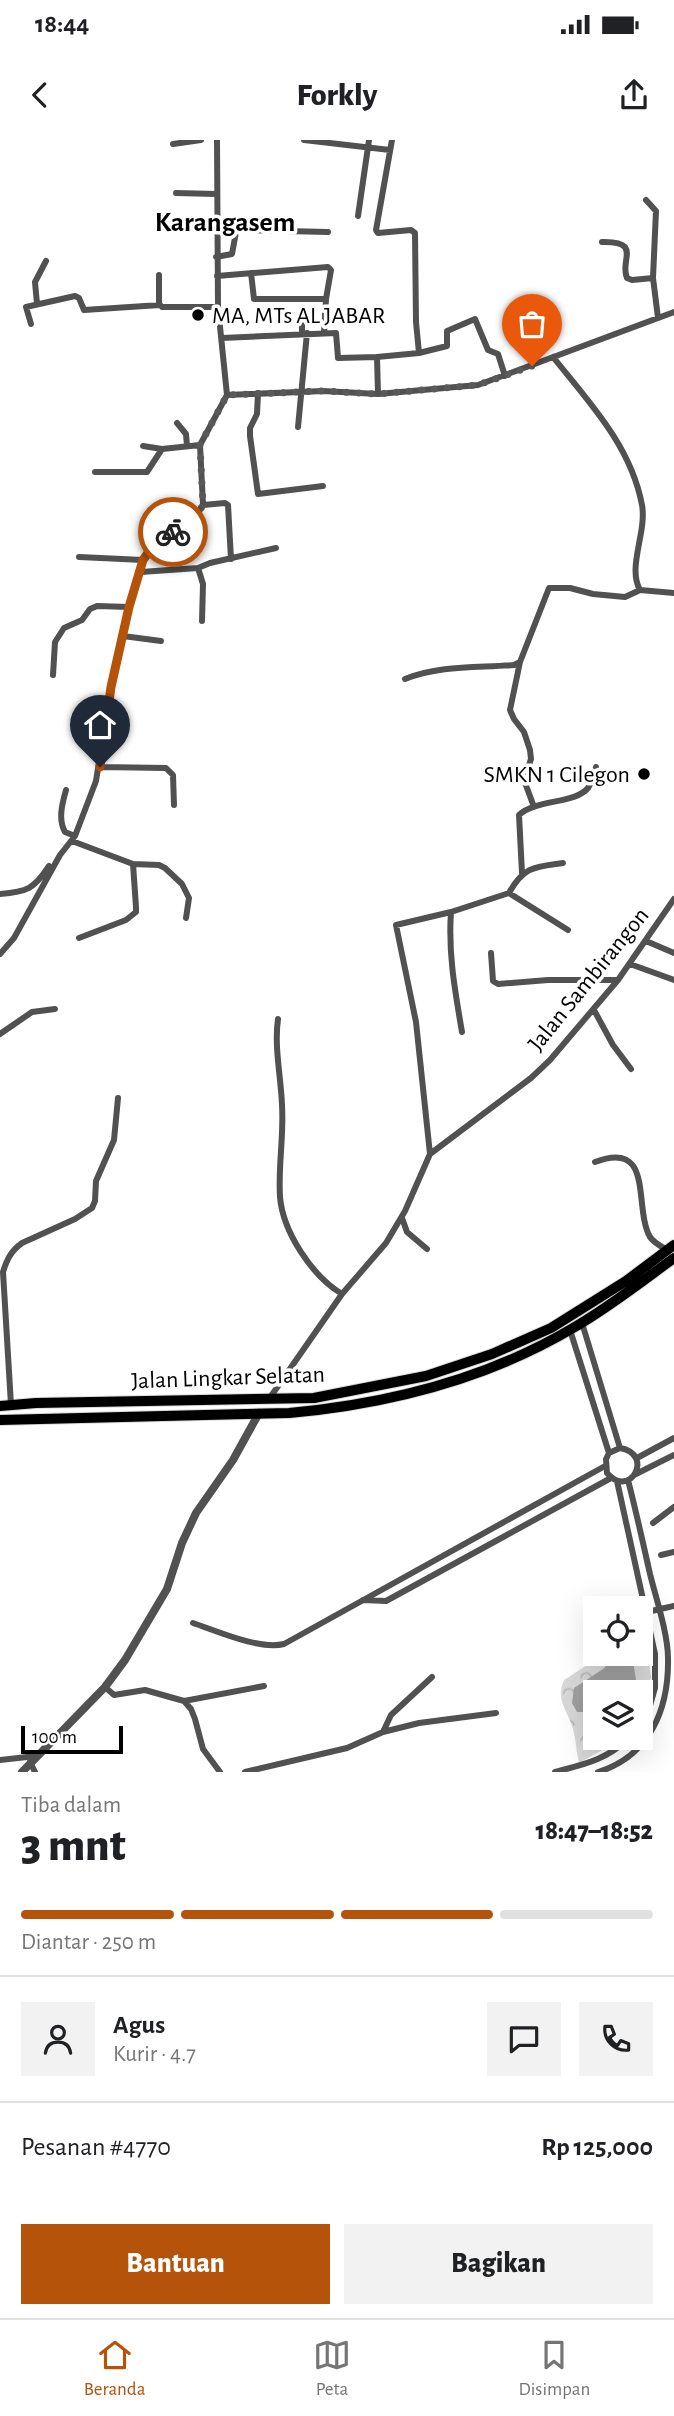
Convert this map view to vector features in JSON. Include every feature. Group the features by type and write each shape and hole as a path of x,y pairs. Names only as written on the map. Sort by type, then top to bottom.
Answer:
{"highway":[{"name":"Jalan Lingkar Selatan","path":"5,1406 314,1398 372,1388 495,1360 582,1323 672,1251"},
{"name":"Jalan Lingkar Selatan","path":"0,1420 323,1410 421,1391 471,1376 578,1313 672,1251"},
{"path":"178,1415 179,1400"}],"street":[{"path":"173,144 201,140"},
{"path":"0,954 13,938 64,850 74,839 100,767 111,687 143,560 155,546 198,513 203,505 200,445 227,395 218,307 216,140"},
{"path":"304,140 390,150"},
{"path":"358,216 369,140"},
{"path":"392,140 376,230 378,233 411,230 415,233 419,353"},
{"path":"176,193 216,194"},
{"path":"646,200 656,211 653,278 659,318"},
{"path":"216,257 232,254 236,232 240,230 328,232"},
{"path":"602,242 616,242 625,247 628,254 625,270 627,278 653,278"},
{"path":"37,304 35,282 46,261"},
{"path":"217,276 330,267 324,333"},
{"path":"251,272 254,299 326,299"},
{"path":"159,275 160,305"},
{"path":"31,324 25,310 28,306 75,296 84,310 160,305 218,307"},
{"path":"227,395 301,392 378,394 478,385 674,312"},
{"path":"298,427 305,334 302,318"},
{"path":"222,338 337,334 338,358 377,357 419,353 447,346 446,332 475,320 488,350 498,354 505,376"},
{"path":"377,357 378,394"},
{"path":"553,357 602,418 631,466 643,506 635,577 640,590"},
{"path":"258,393 257,414 250,428 258,494 323,486"},
{"path":"177,423 186,434 187,446"},
{"path":"143,446 162,449 200,445"},
{"path":"95,472 147,472 162,449"},
{"path":"203,505 227,504 231,559"},
{"path":"141,572 198,568 276,548"},
{"path":"79,557 143,560"},
{"path":"198,568 203,584 202,621"},
{"path":"534,807 524,780 531,759 530,750 524,732 510,709 520,662 549,588 570,588 593,594 625,597 640,590 674,593"},
{"path":"53,676 55,642 64,628 82,620 90,609 97,606 129,607"},
{"path":"123,636 160,641"},
{"path":"405,679 433,670 514,665 520,662"},
{"path":"100,767 166,768 173,775 174,805"},
{"path":"522,873 519,818 522,812 582,794 591,783 596,767"},
{"path":"66,790 61,823 65,832 74,839 133,864 159,865 165,868 182,884 189,898 186,918"},
{"path":"0,894 26,891 40,880 57,854 64,850"},
{"path":"430,1154 416,1022 396,925 451,912 509,893 522,873 539,866 563,863"},
{"path":"79,938 126,920 136,912 133,864"},
{"path":"509,893 568,930"},
{"name":"Jalan Sambirangon","path":"268,1400 342,1294 386,1243 402,1217 430,1154 531,1078 568,1041 630,964 674,899"},
{"path":"451,912 449,941 452,974 462,1032"},
{"path":"646,942 674,953"},
{"path":"491,953 494,981 498,984 548,980 618,980"},
{"path":"630,964 674,980"},
{"path":"0,1034 32,1012 55,1009"},
{"path":"594,1010 613,1045 631,1069"},
{"path":"278,1019 283,1129 280,1199 294,1238 311,1267 327,1285 342,1294"},
{"path":"5,1406 5,1264 14,1249 22,1243 75,1219 92,1208 96,1181 114,1140 118,1098"},
{"path":"595,1162 606,1158 629,1160 633,1163 638,1172 648,1231 652,1240 672,1251"},
{"path":"402,1217 411,1236 427,1249"},
{"path":"582,1323 620,1448"},
{"path":"193,1623 260,1644 279,1645 605,1466 609,1453 570,1330"},
{"path":"579,1357 591,1353"},
{"path":"22,1772 105,1686 125,1660 167,1589 182,1543 196,1513 233,1460 259,1413"},
{"path":"637,1458 674,1437"},
{"path":"609,1453 620,1448 633,1453 637,1458 638,1467 631,1477 668,1656 660,1715 653,1729"},
{"path":"361,1600 386,1601 614,1480 631,1477 674,1455"},
{"path":"605,1466 614,1480 643,1596"},
{"path":"653,1523 674,1507"},
{"path":"661,1555 674,1552"},
{"path":"653,1611 674,1606"},
{"path":"653,1644 653,1692"},
{"path":"383,1732 391,1715 432,1677"},
{"path":"105,1686 114,1695 145,1690 184,1702 191,1709 203,1749 220,1772"},
{"path":"184,1702 264,1686"},
{"path":"245,1772 347,1748 383,1732 419,1723 496,1713"},
{"path":"555,1772 576,1769 617,1750"},
{"path":"598,1772 626,1758 634,1750"},
{"path":"0,1760 33,1759"},
{"path":"33,1759 35,1772"}],"green space":[{"path":"586,1666 650,1666 651,1677 650,1680 583,1680 583,1750 602,1750 579,1763 573,1729 562,1700 564,1680"}],"shaded area":[{"path":"606,1666 634,1666 636,1680 586,1680"},
{"path":"583,1682 583,1712 577,1712 572,1703 574,1688"}],"way so far":[{"path":"173,532 198,513 203,505 200,445 227,395 323,391 378,394 478,385 532,366"}],"place":[{"name":"MA, MTs AL JABAR","path":"198,315"},
{"name":"SMKN 1 Cilegon","path":"644,774"}],"district":[{"name":"Karangasem","path":"225,221"}],"route":[{"path":"100,767 111,687 143,560 150,550 173,532"}]}
